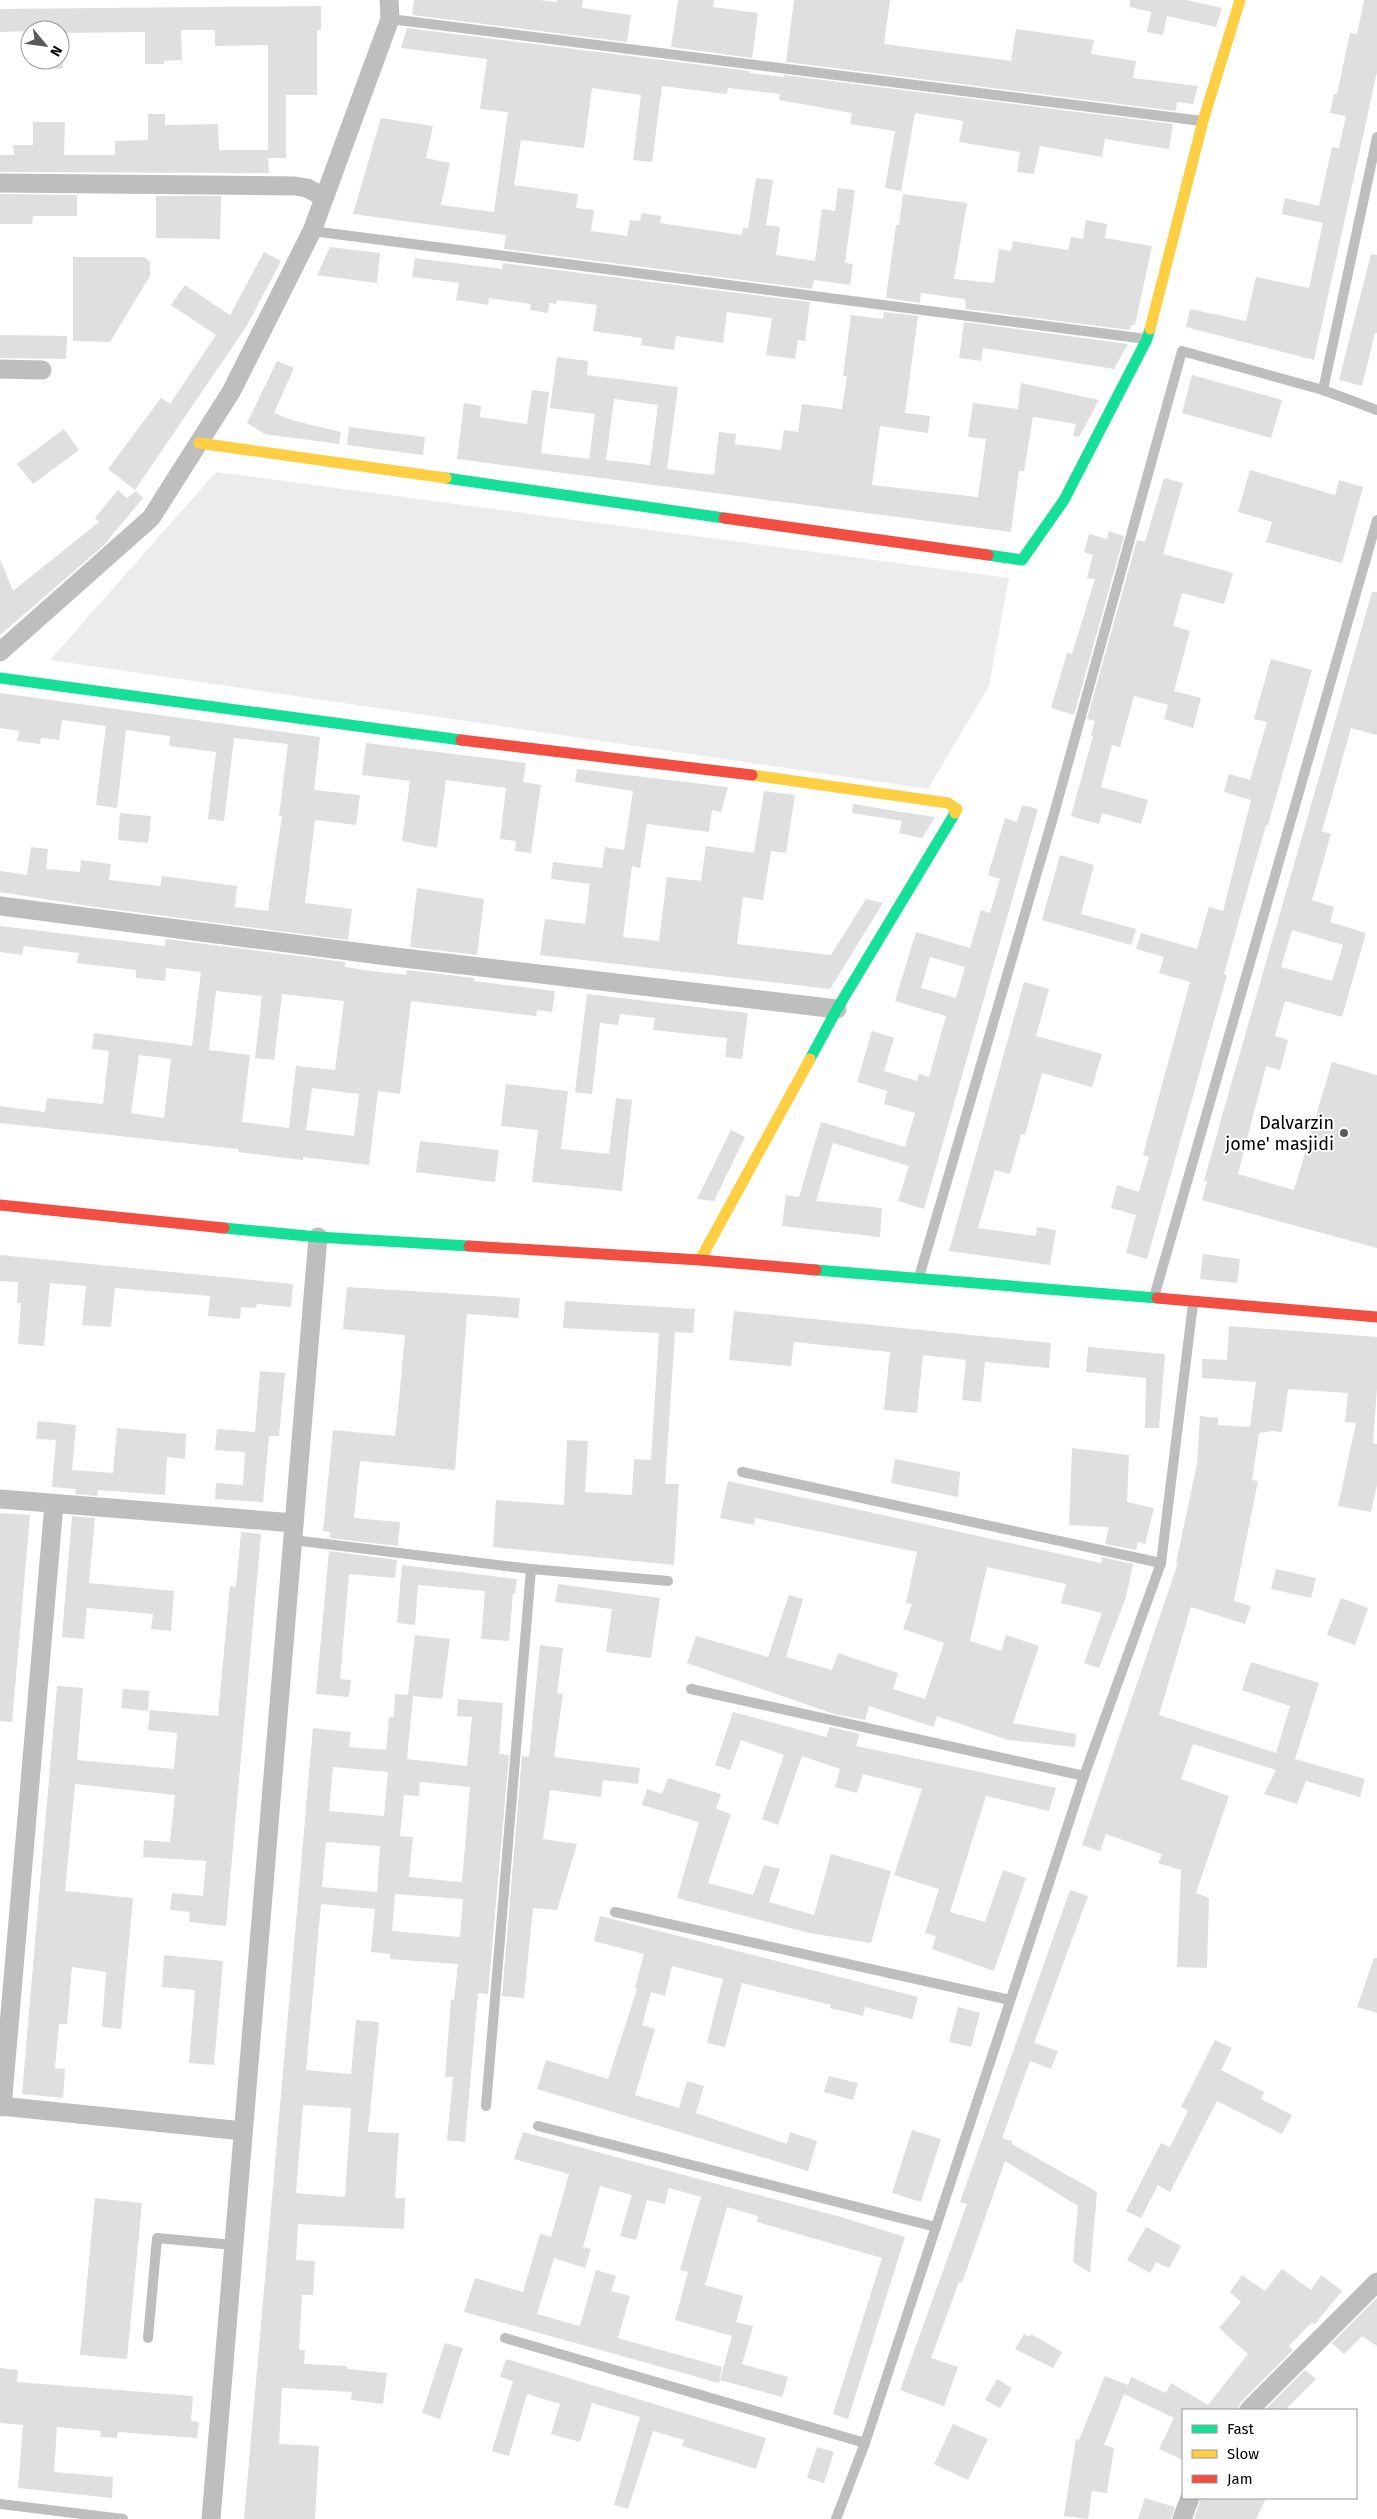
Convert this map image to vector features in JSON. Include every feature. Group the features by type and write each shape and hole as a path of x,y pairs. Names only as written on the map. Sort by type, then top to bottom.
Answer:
{"street":[{"path":"199,443 1022,560 1064,500 1147,339 1203,121 1240,0"},
{"path":"0,652 151,518 231,392 312,231 389,9"},
{"path":"0,183 295,186 307,188 324,197"},
{"path":"0,369 42,370"},
{"path":"0,678 190,706 609,759 775,777 948,803 957,809 837,1008 700,1260"},
{"path":"0,906 395,957 837,1008"},
{"path":"0,1205 318,1237 700,1260 919,1277 1154,1298 1193,1304 1377,1317"},
{"path":"211,2519 318,1237"},
{"path":"0,1499 294,1531"},
{"path":"54,1504 1,2107 242,2131"},
{"path":"1251,2409 1377,2282"},
{"path":"1182,2519 1190,2499"}],"lane":[{"path":"389,9 1203,121"},
{"path":"1323,390 1377,136"},
{"path":"312,231 1147,339"},
{"path":"919,1277 1055,811 1182,350 1323,390 1377,410"},
{"path":"1154,1298 1377,520"},
{"path":"836,2519 865,2443 1084,1776 1161,1563 1193,1304"},
{"path":"742,1472 1161,1563"},
{"path":"294,1531 530,1569 668,1581"},
{"path":"486,2106 530,1569"},
{"path":"691,1689 1084,1776"},
{"path":"615,1912 1010,2000"},
{"path":"538,2126 936,2227"},
{"path":"148,2338 158,2238 234,2245"},
{"path":"505,2338 865,2443"},
{"path":"0,2504 123,2519"}],"shaded area":[{"path":"216,472 1009,578 989,686 928,789 50,660"}],"building":[{"path":"414,0 539,0 557,2 557,0 583,0 582,8 631,15 627,42 412,15"},
{"path":"678,0 714,0 713,7 758,13 752,58 671,47"},
{"path":"794,0 890,0 884,44 1011,61 1016,29 1094,40 1091,54 1136,61 1133,78 1198,86 1193,104 1177,102 1176,111 786,62"},
{"path":"1130,0 1186,0 1222,8 1216,27 1167,16 1163,35 1147,32 1151,12 1130,7"},
{"path":"1364,0 1377,0 1377,72 1314,360 1186,327 1190,309 1246,321 1256,277 1309,288 1323,223 1282,214 1285,198 1319,206 1332,147 1339,148 1346,116 1330,113 1334,94 1337,94 1350,33 1357,34"},
{"path":"321,6 321,30 317,30 317,95 286,95 286,158 268,158 269,173 0,172 0,155 14,155 13,145 33,145 33,122 65,122 64,155 115,155 115,141 148,140 148,114 165,114 165,125 218,124 219,150 268,150 268,45 215,46 215,30 181,30 182,60 164,61 164,64 145,64 145,32 70,33 70,20 20,20 20,31 0,32 0,9"},
{"path":"407,28 750,71 750,73 784,77 784,75 1173,124 1169,149 1105,139 1102,157 1040,146 1034,174 1017,172 1020,152 959,142 963,121 915,113 901,191 885,188 895,131 850,124 852,113 779,100 780,94 728,88 727,94 662,86 652,162 633,160 641,95 592,88 584,148 521,140 514,185 578,194 576,208 594,210 591,231 627,236 630,220 640,221 642,213 661,216 660,223 742,235 743,228 748,228 756,178 773,180 766,225 780,227 776,255 815,261 822,209 835,211 838,188 855,190 845,263 853,264 850,285 814,280 812,289 504,249 506,235 353,214 381,118 433,126 426,158 450,163 441,205 494,212 508,112 480,109 487,59 401,48"},
{"path":"0,194 77,195 77,216 33,216 32,224 0,224"},
{"path":"903,194 967,203 954,279 994,283 999,249 1011,251 1013,241 1068,250 1071,237 1083,239 1086,220 1107,224 1105,238 1152,246 1135,325 1131,325 1130,330 966,309 965,299 921,293 920,303 886,298 896,225 899,225"},
{"path":"156,196 221,196 220,239 156,238"},
{"path":"330,247 380,253 377,283 317,275"},
{"path":"264,252 281,261 246,327 135,490 108,469 161,398 170,404 216,335 171,305 185,285 230,315"},
{"path":"1371,254 1377,255 1377,333 1375,333 1362,386 1339,380"},
{"path":"73,257 144,257 150,262 150,276 110,342 73,341"},
{"path":"415,258 502,269 503,263 810,302 805,341 798,340 795,359 766,355 772,318 727,312 723,343 676,336 674,350 641,345 642,338 593,331 597,305 557,300 556,304 549,303 548,313 530,310 531,304 489,298 488,305 456,300 459,283 412,277"},
{"path":"884,312 918,316 905,413 930,416 928,433 880,426 872,485 978,497 986,439 968,437 973,403 1018,409 1021,383 1099,400 1079,437 1073,436 1076,424 1033,417 1024,471 1019,471 1011,532 457,459 464,403 481,406 480,417 527,424 532,390 549,392 541,453 589,459 595,414 550,408 557,357 588,361 587,375 678,387 667,469 714,475 719,432 736,434 735,444 781,450 784,430 798,432 802,404 842,409 847,376 843,376 851,315 883,319","holes":["614,399 658,405 650,465 606,460"]},
{"path":"964,322 1128,344 1114,369 983,348 981,361 959,358"},
{"path":"0,335 67,336 66,359 0,358"},
{"path":"277,361 294,368 274,413 291,420 341,432 339,444 265,434 247,423"},
{"path":"1192,375 1282,400 1271,438 1182,413"},
{"path":"349,427 425,437 423,455 347,445"},
{"path":"64,429 79,450 33,484 17,464"},
{"path":"1250,470 1335,495 1339,480 1363,487 1342,563 1266,542 1272,522 1238,512"},
{"path":"1164,478 1183,483 1163,554 1233,573 1224,604 1182,593 1173,626 1190,631 1174,691 1201,698 1193,728 1164,719 1168,705 1134,696 1120,747 1112,745 1101,787 1148,800 1141,824 1102,813 1099,824 1071,816 1093,736 1091,735 1095,721 1087,719 1137,540 1145,542"},
{"path":"118,490 127,498 136,491 143,498 103,546 0,635 0,559 13,591 99,522 95,518"},
{"path":"1109,531 1124,536 1074,715 1051,708 1067,653 1072,654 1095,579 1087,578 1093,555 1084,552 1089,534 1107,539"},
{"path":"1372,592 1377,592 1377,735 1351,728 1322,831 1331,834 1312,900 1334,907 1330,922 1366,933 1342,1017 1285,1001 1275,1036 1288,1040 1280,1070 1266,1066 1238,1174 1294,1190 1332,1062 1377,1075 1377,1248 1202,1200 1207,1182 1204,1181","holes":["1292,930 1343,945 1332,981 1281,967"]},
{"path":"1271,659 1312,670 1240,916 1224,974 1227,975 1147,1259 1126,1253 1136,1215 1111,1208 1117,1185 1139,1192 1149,1157 1143,1155 1190,982 1159,973 1164,957 1136,949 1141,933 1197,949 1209,907 1223,911 1251,800 1224,792 1229,774 1250,780 1267,722 1254,719"},
{"path":"0,693 320,737 314,790 360,795 356,825 315,820 305,903 352,909 348,940 89,906 0,892 0,871 27,875 31,847 48,849 46,869 80,872 81,860 111,864 109,880 160,886 162,876 237,886 235,907 268,911 282,816 279,816 288,744 234,738 224,821 208,819 216,752 169,746 170,736 126,730 117,808 96,805 106,726 62,720 59,740 41,738 40,744 17,741 19,731 0,728"},
{"path":"366,743 526,763 523,782 541,785 531,853 515,851 516,841 500,839 506,788 446,780 437,848 402,841 410,781 362,775"},
{"path":"577,769 728,787 721,812 712,810 709,832 647,824 640,868 632,866 623,937 659,941 667,877 701,881 706,846 754,853 764,791 795,795 786,853 771,851 763,900 743,897 737,944 831,955 866,899 883,903 830,989 540,955 545,919 585,924 590,884 551,879 553,862 602,868 605,847 624,850 633,791 575,782"},
{"path":"853,804 935,817 922,838 899,833 902,821 852,813"},
{"path":"1022,805 1038,809 924,1209 898,1201 909,1166 833,1143 816,1201 882,1208 880,1237 782,1226 786,1195 799,1197 821,1122 905,1147 915,1113 884,1104 887,1091 857,1082 872,1031 894,1038 884,1071 917,1081 919,1074 929,1077 946,1016 895,1001 916,932 970,948 981,910 990,913 1000,879 988,875 1005,818 1017,822","holes":["930,957 965,967 956,998 921,988"]},
{"path":"120,813 151,816 148,843 118,840"},
{"path":"1060,855 1094,865 1081,914 1136,929 1131,945 1042,920"},
{"path":"417,888 484,899 477,955 410,947"},
{"path":"0,926 165,946 166,939 345,962 345,967 364,970 406,975 407,970 555,991 552,1012 537,1010 536,1016 411,1001 400,1094 378,1091 369,1165 303,1157 303,1160 238,1152 238,1149 0,1123 0,1106 45,1112 47,1098 103,1104 109,1051 92,1049 94,1033 192,1046 201,972 166,968 165,981 136,978 136,970 77,963 79,953 24,946 22,955 0,952","holes":["216,991 262,996 255,1058 274,1060 282,994 344,1001 335,1070 296,1066 289,1128 242,1122 250,1055 209,1050","139,1055 171,1059 164,1118 131,1113","312,1088 359,1094 354,1136 306,1130"]},
{"path":"1024,982 1049,989 1036,1036 1102,1054 1092,1087 1042,1073 1025,1135 1021,1134 1010,1174 995,1170 978,1228 1036,1236 1037,1227 1056,1230 1050,1265 949,1251"},
{"path":"587,994 748,1013 742,1059 725,1057 727,1038 653,1030 655,1018 620,1014 618,1025 600,1023 592,1094 575,1092"},
{"path":"506,1084 568,1091 561,1149 609,1154 616,1098 632,1100 622,1191 532,1182 538,1130 501,1126"},
{"path":"731,1130 745,1137 714,1201 697,1199"},
{"path":"420,1141 499,1150 495,1182 416,1172"},
{"path":"1203,1254 1240,1259 1237,1283 1200,1279"},
{"path":"0,1255 293,1284 291,1307 257,1304 256,1308 241,1307 240,1319 208,1316 210,1296 115,1288 111,1327 82,1325 86,1286 50,1283 44,1346 18,1344 21,1303 17,1303 18,1282 0,1281"},
{"path":"347,1287 520,1298 518,1318 467,1314 455,1470 360,1461 354,1518 400,1522 398,1546 330,1538 330,1532 323,1531 333,1430 395,1436 399,1400 405,1335 343,1329"},
{"path":"565,1301 695,1309 693,1333 675,1332 665,1484 679,1484 674,1565 493,1547 496,1500 564,1505 567,1440 588,1441 585,1492 632,1495 634,1459 651,1460 659,1333 563,1328"},
{"path":"734,1311 1051,1343 1049,1368 985,1362 981,1402 962,1400 966,1360 923,1355 917,1413 884,1410 890,1352 794,1342 791,1366 729,1360"},
{"path":"1229,1326 1377,1337 1377,1388 1373,1443 1377,1444 1377,1485 1371,1512 1338,1506 1356,1423 1345,1422 1348,1393 1288,1389 1282,1432 1259,1433 1252,1480 1258,1481 1234,1601 1251,1606 1245,1624 1191,1607 1159,1715 1276,1753 1290,1706 1242,1690 1251,1662 1319,1683 1295,1759 1365,1779 1360,1797 1306,1781 1297,1804 1264,1794 1276,1770 1193,1744 1181,1779 1229,1796 1196,1893 1209,1898 1207,1968 1177,1967 1181,1870 1158,1863 1162,1854 1106,1834 1100,1851 1082,1845 1178,1563 1176,1563 1197,1464 1200,1416 1218,1418 1218,1425 1250,1427 1256,1382 1202,1378 1202,1359 1227,1360"},
{"path":"1088,1347 1165,1354 1159,1428 1145,1428 1146,1378 1086,1372"},
{"path":"260,1371 285,1373 279,1436 269,1436 263,1502 215,1499 216,1483 243,1485 245,1452 215,1450 217,1429 255,1432"},
{"path":"38,1421 76,1425 72,1470 113,1473 117,1428 186,1434 185,1459 167,1457 165,1495 98,1490 97,1496 75,1494 76,1489 52,1487 56,1440 36,1439"},
{"path":"1072,1448 1129,1455 1127,1502 1154,1508 1145,1544 1138,1542 1136,1550 1105,1544 1109,1527 1069,1525"},
{"path":"895,1459 960,1472 958,1497 891,1483"},
{"path":"728,1481 1101,1563 1102,1557 1133,1564 1126,1597 1099,1668 1084,1663 1102,1613 1061,1603 1066,1584 987,1567 970,1641 1001,1651 1006,1635 1039,1646 1013,1723 1076,1734 1075,1747 1008,1740 937,1716 934,1727 869,1706 865,1720 834,1714 687,1663 696,1636 768,1657 789,1595 803,1599 786,1657 832,1670 838,1653 898,1673 893,1689 925,1699 944,1643 903,1629 912,1604 906,1603 917,1552 755,1518 754,1525 720,1518"},
{"path":"0,1513 30,1515 12,1722 0,1721"},
{"path":"72,1516 95,1518 89,1583 174,1591 171,1631 151,1629 153,1614 87,1608 84,1639 62,1637"},
{"path":"241,1532 261,1534 226,1926 189,1922 190,1912 170,1910 172,1893 203,1896 206,1861 143,1857 144,1840 170,1842 175,1795 75,1784 65,1891 133,1898 121,2029 102,2027 106,1972 72,1967 67,2024 59,2024 55,2068 65,2069 63,2098 22,2094 57,1686 83,1688 77,1760 174,1769 177,1733 148,1730 150,1710 218,1716 230,1586 236,1587"},
{"path":"329,1551 397,1560 395,1578 349,1574 340,1679 351,1680 349,1697 316,1694"},
{"path":"402,1565 517,1579 515,1594 513,1593 509,1641 481,1639 485,1591 418,1585 415,1625 397,1623"},
{"path":"1276,1569 1316,1578 1311,1598 1271,1589"},
{"path":"558,1584 660,1598 651,1658 606,1652 612,1609 555,1602"},
{"path":"1341,1598 1368,1608 1355,1645 1327,1635"},
{"path":"415,1635 450,1639 442,1699 413,1696 407,1759 467,1766 472,1717 457,1716 458,1699 503,1703 499,1754 509,1755 488,1994 478,1993 465,2142 447,2140 453,2077 445,2077 451,2000 454,2000 458,1964 390,1959 390,1954 371,1952 375,1909 321,1904 306,2070 351,2074 356,2020 379,2022 368,2132 399,2133 395,2198 405,2198 404,2229 298,2224 296,2260 315,2261 313,2295 302,2295 299,2350 305,2350 304,2364 347,2366 347,2369 387,2373 383,2404 351,2400 352,2392 282,2388 279,2444 319,2446 315,2519 244,2519 313,1728 351,1732 349,1747 386,1750 389,1717 394,1717 395,1694 408,1695","holes":["333,1767 388,1772 384,1816 329,1811","420,1782 470,1787 462,1882 409,1877 413,1837 400,1836 404,1795 419,1796","326,1842 380,1846 377,1892 322,1887","395,1894 463,1899 460,1937 392,1931","303,2105 351,2108 345,2197 296,2193"]},
{"path":"540,1645 563,1648 557,1693 563,1694 554,1757 640,1768 638,1784 603,1780 601,1797 550,1790 543,1839 577,1844 557,1910 533,1908 524,1998 502,1996 522,1756 529,1757"},
{"path":"123,1689 149,1691 148,1711 121,1708"},
{"path":"733,1712 826,1737 830,1727 860,1734 856,1746 1056,1788 1049,1811 986,1796 950,1912 985,1922 1003,1870 1026,1878 994,1971 932,1949 936,1936 925,1933 939,1889 894,1875 922,1789 863,1774 857,1793 835,1787 840,1769 802,1756 778,1825 762,1819 784,1755 741,1740 730,1770 715,1765"},
{"path":"668,1778 721,1794 716,1809 731,1814 708,1883 753,1895 764,1865 780,1869 769,1902 814,1915 831,1854 891,1871 871,1943 809,1933 677,1898 699,1822 642,1805 647,1789 662,1794"},
{"path":"1070,1890 1088,1896 1034,2043 1058,2051 1051,2069 1030,2061 1002,2138 1012,2141 1012,2144 1097,2192 1090,2273 1073,2262 1078,2206 1005,2161 962,2283 959,2282 931,2358 958,2367 944,2406 900,2390 967,2204 960,2202"},
{"path":"600,1916 918,1997 912,2019 865,2007 863,2016 830,2008 831,2005 742,1983 725,2047 707,2043 723,1979 672,1966 665,1996 651,1992 642,2025 655,2029 635,2095 679,2108 687,2081 704,2086 696,2113 787,2144 790,2132 817,2141 808,2171 537,2089 546,2060 608,2079 637,1989 635,1988 644,1954 594,1941"},
{"path":"164,1955 223,1961 214,2065 189,2063 195,1990 162,1987"},
{"path":"1374,1958 1377,1958 1377,2013 1357,2007"},
{"path":"958,2007 980,2013 971,2047 949,2042"},
{"path":"1215,2040 1232,2048 1221,2070 1264,2092 1261,2099 1292,2115 1282,2134 1217,2101 1170,2192 1158,2185 1141,2218 1126,2211 1161,2143 1170,2147 1188,2111 1181,2107"},
{"path":"829,2076 858,2083 853,2100 824,2092"},
{"path":"912,2130 941,2139 921,2202 892,2193"},
{"path":"523,2132 841,2217 905,2237 848,2419 833,2414 882,2258 757,2222 758,2216 727,2207 705,2285 743,2296 736,2322 753,2326 742,2364 788,2377 782,2397 720,2380 732,2336 675,2320 688,2272 680,2270 701,2197 669,2188 665,2204 647,2200 636,2240 620,2236 632,2195 600,2186 583,2247 591,2249 585,2268 554,2258 537,2314 580,2326 596,2270 616,2276 611,2291 630,2296 618,2338 722,2367 719,2383 464,2312 475,2278 523,2292 540,2234 551,2237 569,2174 514,2159"},
{"path":"95,2198 142,2203 127,2359 80,2355"},
{"path":"1146,2227 1181,2246 1169,2268 1156,2262 1150,2273 1127,2260"},
{"path":"1282,2269 1311,2290 1321,2275 1342,2291 1314,2325 1312,2322 1289,2346 1293,2350 1241,2402 1238,2409 1182,2409 1182,2460 1159,2449 1174,2418 1124,2394 1104,2445 1114,2448 1107,2493 1092,2491 1088,2519 1064,2516 1076,2439 1079,2440 1105,2376 1128,2385 1131,2377 1166,2393 1171,2383 1208,2405 1248,2354 1219,2328 1241,2302 1230,2292 1242,2275 1265,2291"},
{"path":"1377,2298 1377,2346 1362,2336 1344,2354 1332,2343"},
{"path":"1024,2334 1030,2337 1031,2334 1062,2352 1053,2368 1015,2349"},
{"path":"445,2343 463,2348 440,2419 422,2413"},
{"path":"506,2359 766,2438 756,2469 682,2446 684,2440 653,2431 628,2509 614,2505 640,2417 592,2403 580,2442 551,2434 560,2404 527,2394 509,2456 492,2451 513,2381 500,2377"},
{"path":"0,2368 18,2370 17,2382 193,2396 191,2421 199,2422 197,2438 118,2432 117,2438 100,2437 101,2431 57,2427 54,2472 113,2477 112,2498 18,2488 23,2425 0,2423"},
{"path":"1305,2370 1316,2379 1286,2409 1266,2409"},
{"path":"997,2379 1012,2388 1000,2408 985,2400"},
{"path":"953,2424 988,2439 968,2480 934,2464"},
{"path":"817,2447 834,2452 824,2483 807,2478"},
{"path":"1145,2498 1175,2507 1171,2519 1138,2519"},
{"path":"1201,2499 1266,2499 1256,2519 1194,2519"}],"traffic: fast":[{"path":"988,555 1022,560 1064,500 1147,339 1150,329"},
{"path":"446,478 724,518"},
{"path":"0,678 461,740"},
{"path":"810,1059 837,1009 955,813"},
{"path":"224,1228 318,1237 469,1246"},
{"path":"816,1270 1157,1298"}],"traffic: slow":[{"path":"1150,329 1203,121 1240,0"},
{"path":"199,443 446,478"},
{"path":"752,775 948,803 957,809 955,813"},
{"path":"700,1260 810,1059"}],"traffic: jam":[{"path":"724,518 988,555"},
{"path":"461,740 752,775"},
{"path":"0,1205 224,1228"},
{"path":"469,1246 700,1260 816,1270"},
{"path":"1157,1298 1377,1317"}],"place":[{"name":"Dalvarzin jome' masjidi","path":"1344,1133"}]}
